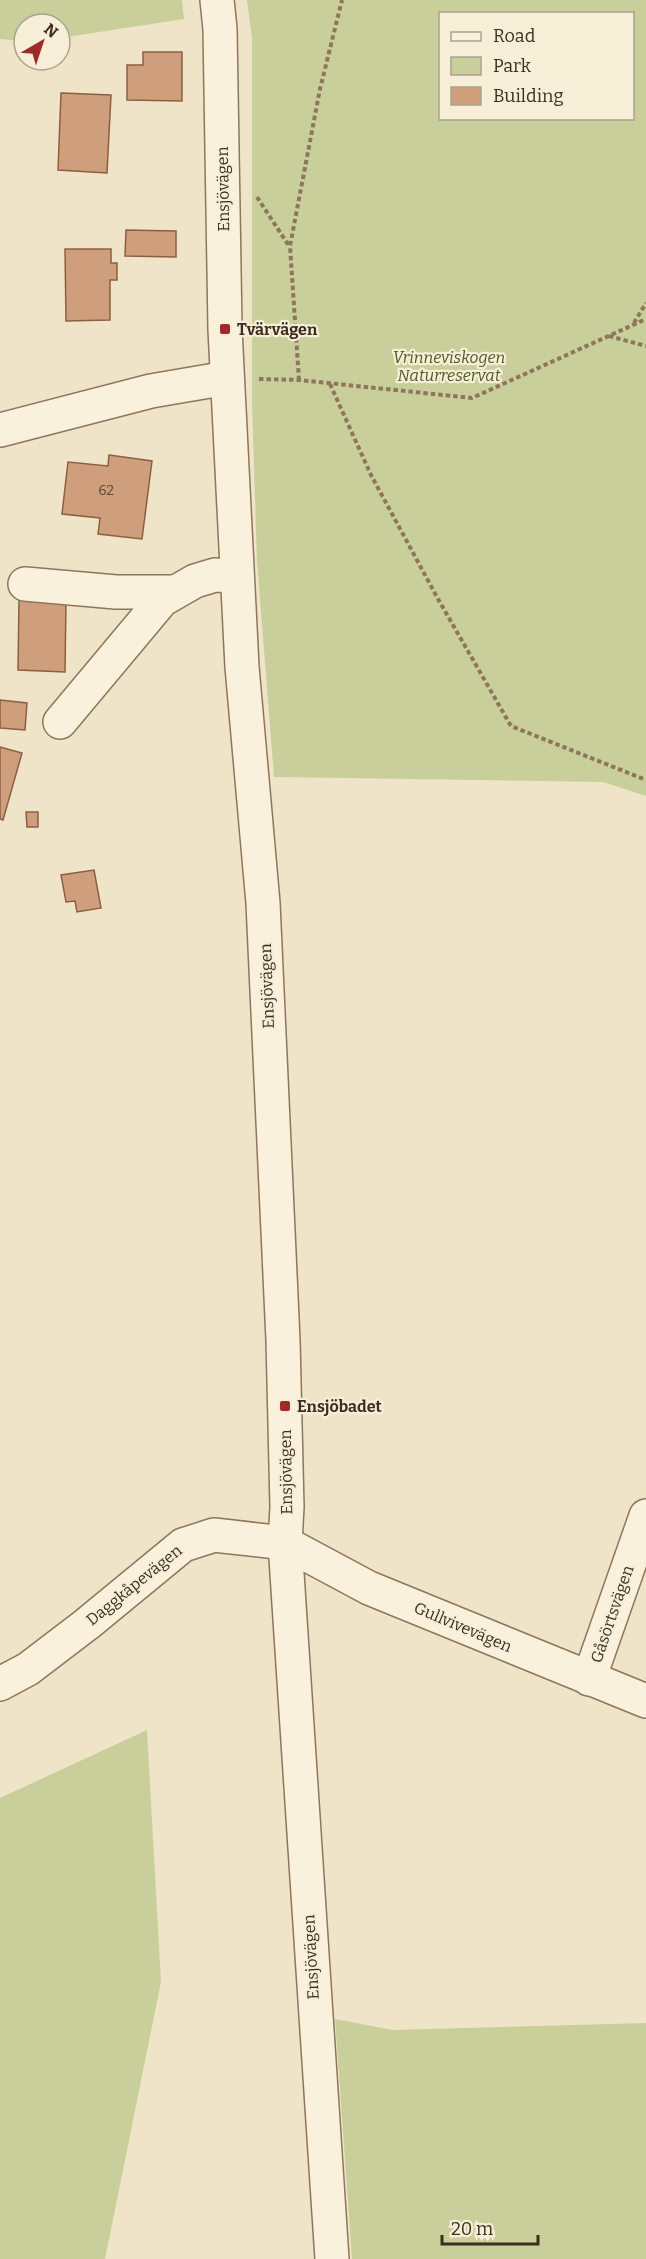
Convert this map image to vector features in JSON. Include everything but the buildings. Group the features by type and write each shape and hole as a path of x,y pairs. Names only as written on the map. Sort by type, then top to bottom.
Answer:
{"street":[{"name":"Ensjövägen","path":"217,0 220,29 225,329 237,576 242,667 263,903 283,1340 287,1507 285,1543 332,2259"},
{"path":"0,430 151,391 228,378"},
{"path":"60,722 162,600 195,580 215,575 237,576"},
{"path":"25,584 116,592 173,592"},
{"name":"Gåsörtsvägen","path":"589,1679 646,1516"},
{"name":"Daggkåpevägen","path":"0,1684 36,1662 183,1545 214,1535 285,1543"},
{"name":"Gullvivevägen","path":"285,1543 369,1588 646,1701"}],"path":[{"path":"299,381 290,246 320,89 342,0"},
{"path":"634,325 646,303"},
{"path":"228,378 299,381 472,398 646,319"},
{"path":"608,336 646,346"},
{"path":"330,384 371,475 438,599 511,726 646,780"}],"green space":[{"path":"0,0 182,0 184,19 72,36 72,12 12,12 12,40 0,39"},
{"name":"Vrinneviskogen Naturreservat","path":"247,0 646,0 646,796 603,782 274,777 257,561 252,405 252,39"},
{"path":"147,1730 161,1982 105,2259 0,2259 0,1798"},
{"path":"335,2019 393,2030 646,2023 646,2259 352,2259"}],"place":[{"name":"Tvärvägen","path":"225,329"},
{"name":"Ensjöbadet","path":"285,1406"}]}
